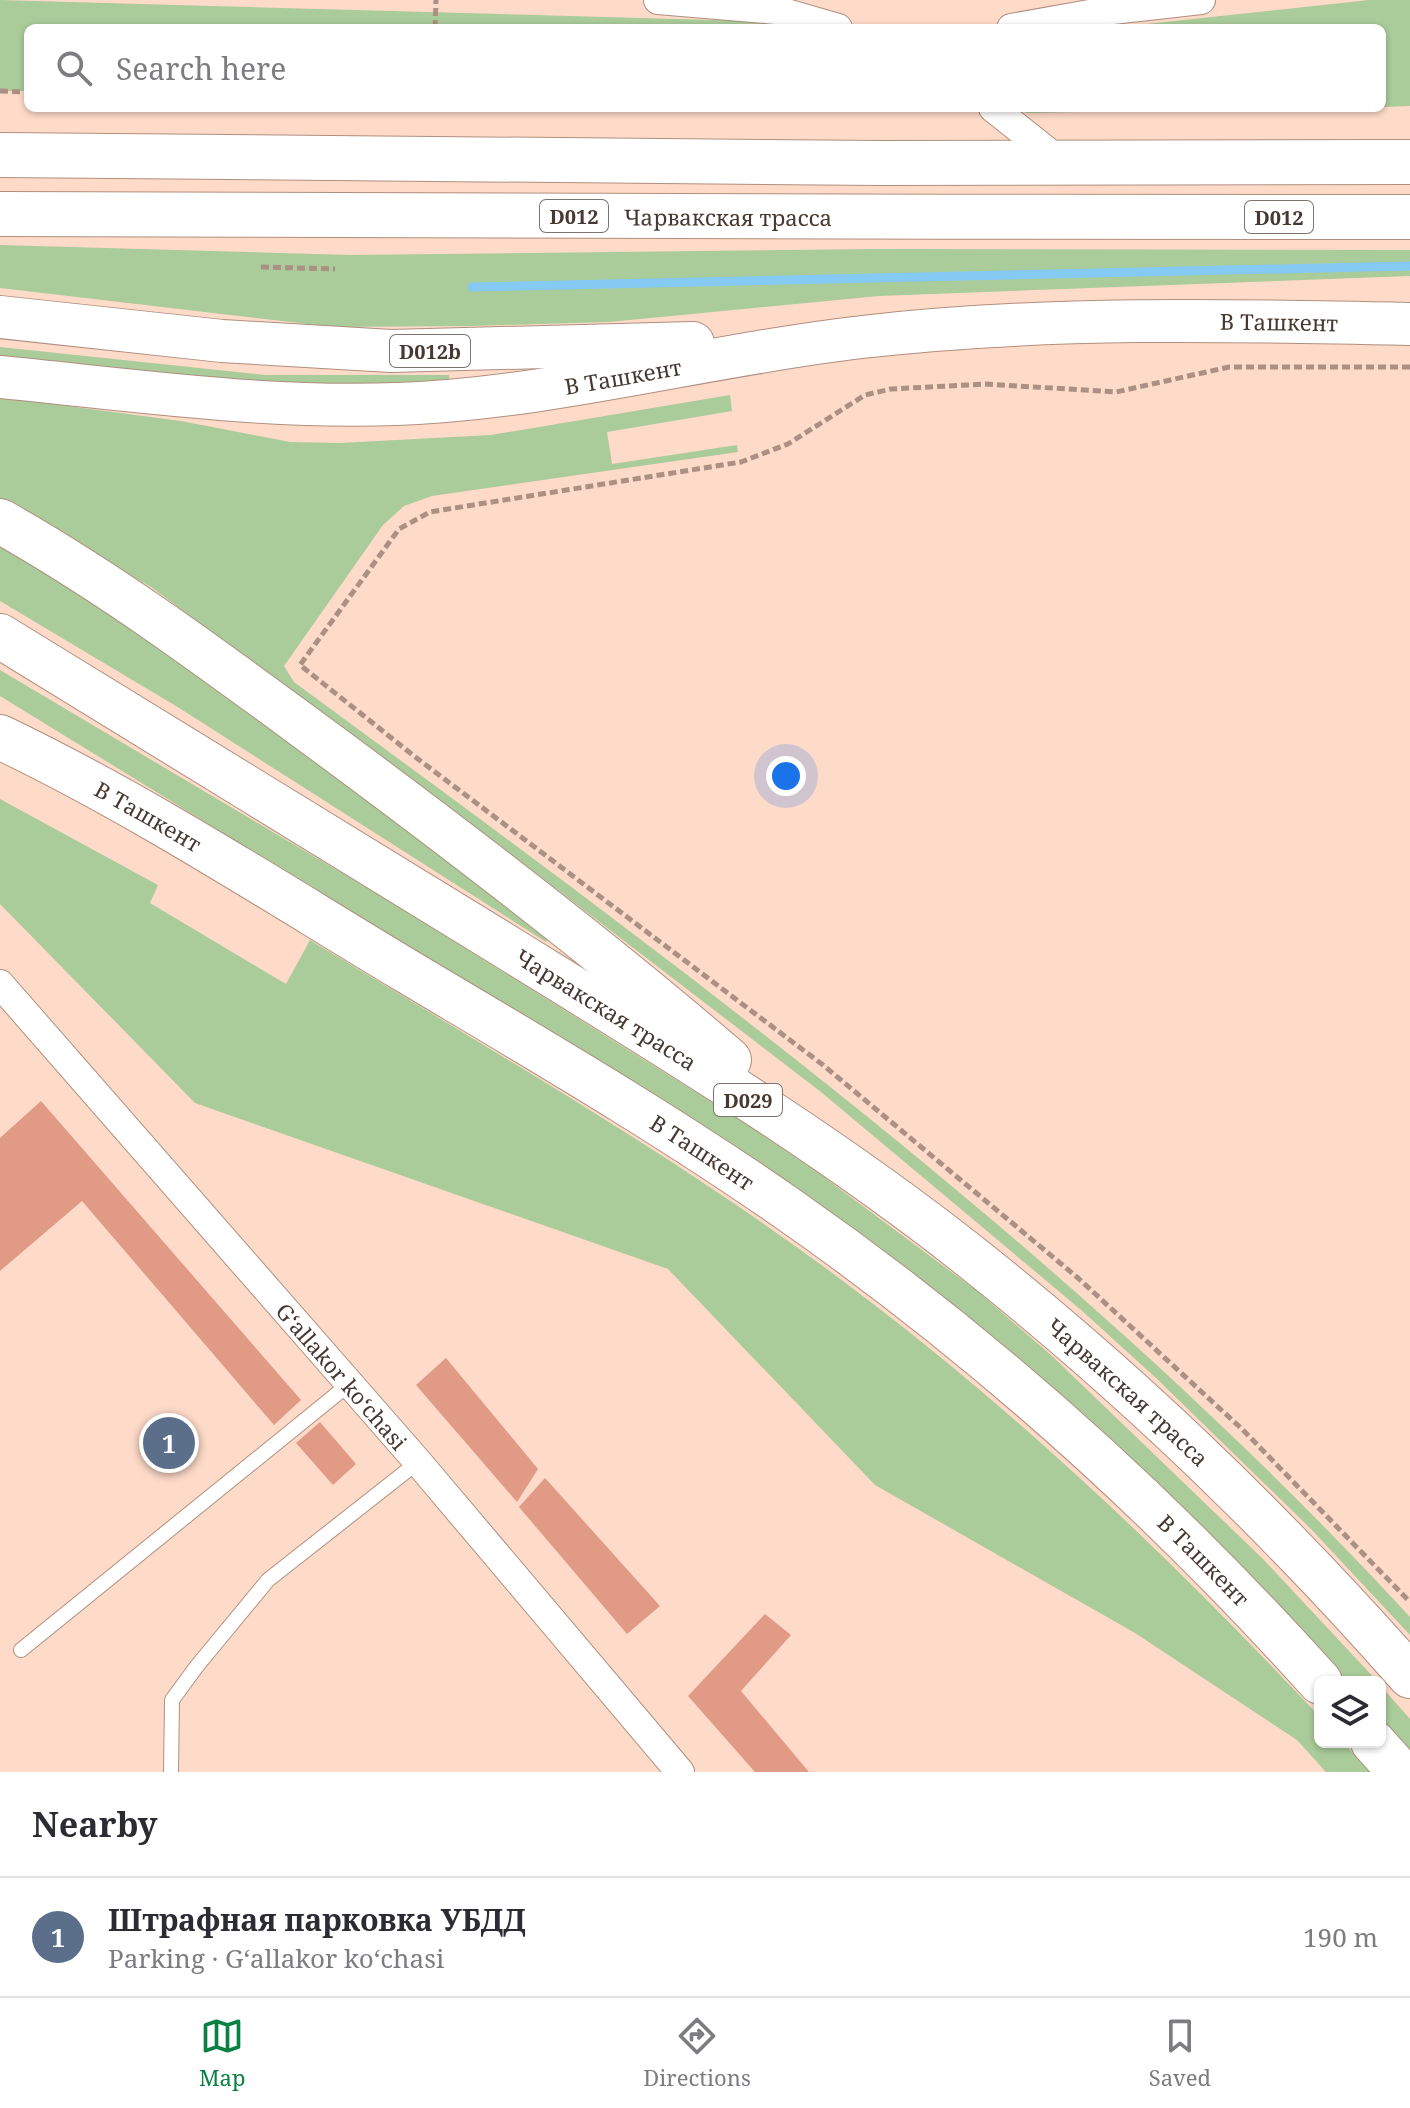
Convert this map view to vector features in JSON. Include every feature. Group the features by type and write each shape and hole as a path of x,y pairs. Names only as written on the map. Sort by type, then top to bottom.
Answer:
{"highway":[{"path":"0,155 1063,163 1410,162"},
{"name":"Чарвакская трасса","path":"0,214 335,218 724,214 1410,217"},
{"path":"0,521 140,607 478,856 610,957 867,1179"},
{"name":"Чарвакская трасса","path":"0,636 610,1010 867,1179 974,1259 1078,1345 1177,1435 1272,1528 1410,1676"},
{"path":"0,721 58,765"},
{"name":"В Ташкент","path":"0,737 58,765 646,1115 853,1255 986,1360 1113,1471 1173,1528 1314,1676"},
{"path":"1378,1748 1400,1772"}],"main road":[{"path":"1151,318 1410,298"},
{"name":"В Ташкент","path":"0,317 222,341 391,351 862,337 1151,318 1410,324"},
{"name":"В Ташкент","path":"0,377 281,404 403,404 532,393 862,337"}],"street":[{"path":"658,0 776,10 824,24"},
{"path":"1038,24 1112,5 1201,0"},
{"path":"998,112 1063,163"},
{"name":"Gʻallakor koʻchasi","path":"0,984 418,1462 680,1772"}],"lane":[{"path":"21,1650 348,1385"},
{"path":"171,1772 172,1700 197,1666 268,1580 418,1462"}],"path":[{"path":"435,24 436,0"},
{"path":"0,91 24,92"},
{"path":"261,267 335,269"},
{"path":"1410,367 1229,367 1116,392 986,384 891,389 865,395 788,444 741,462 448,509 413,520 393,537 300,665 414,756 823,1065 1078,1278 1242,1429 1410,1602"}],"green space":[{"path":"0,0 785,24 24,24 24,91 0,91"},
{"path":"1369,0 1410,0 1410,106 1386,107 1386,24 1146,24"},
{"path":"0,245 350,255 877,249 1410,250 1410,276 879,296 609,322 334,327 0,288"},
{"path":"0,347 265,375 449,375 450,381 313,387 0,358"},
{"path":"730,395 732,411 607,432 612,464 737,445 738,452 432,496 404,506 383,525 284,666 294,682 732,1010 1015,1239 1151,1360 1283,1486 1410,1617 1410,1635 1311,1529 1156,1378 1080,1309 821,1092 460,815 151,587 0,502 0,397 181,421 290,442 340,443 491,435"},
{"path":"0,539 202,678 550,934 546,942 176,706 0,601"},
{"path":"0,670 394,904 734,1116 817,1172 977,1291 1052,1356 1263,1559 1372,1676 1339,1676 1224,1553 360,917 0,696"},
{"path":"0,799 158,885 150,903 286,984 310,940 596,1114 805,1253 991,1399 1160,1554 1314,1711 1314,1748 1348,1748 1370,1772 1326,1772 1297,1740 1135,1633 875,1485 668,1269 195,1103 0,904"},
{"path":"1386,1692 1410,1719 1410,1758 1386,1730"}],"building":[{"path":"41,1101 301,1400 274,1425 82,1201 0,1271 0,1138"},
{"path":"446,1358 538,1469 517,1502 416,1385"},
{"path":"320,1422 356,1464 333,1485 296,1443"},
{"path":"545,1478 660,1606 627,1634 519,1507"},
{"path":"765,1614 791,1635 741,1691 809,1772 755,1772 688,1696"}],"waterway":[{"path":"472,287 1410,266"}],"place":[{"name":"Штрафная парковка УБДД","path":"169,1443"}]}
